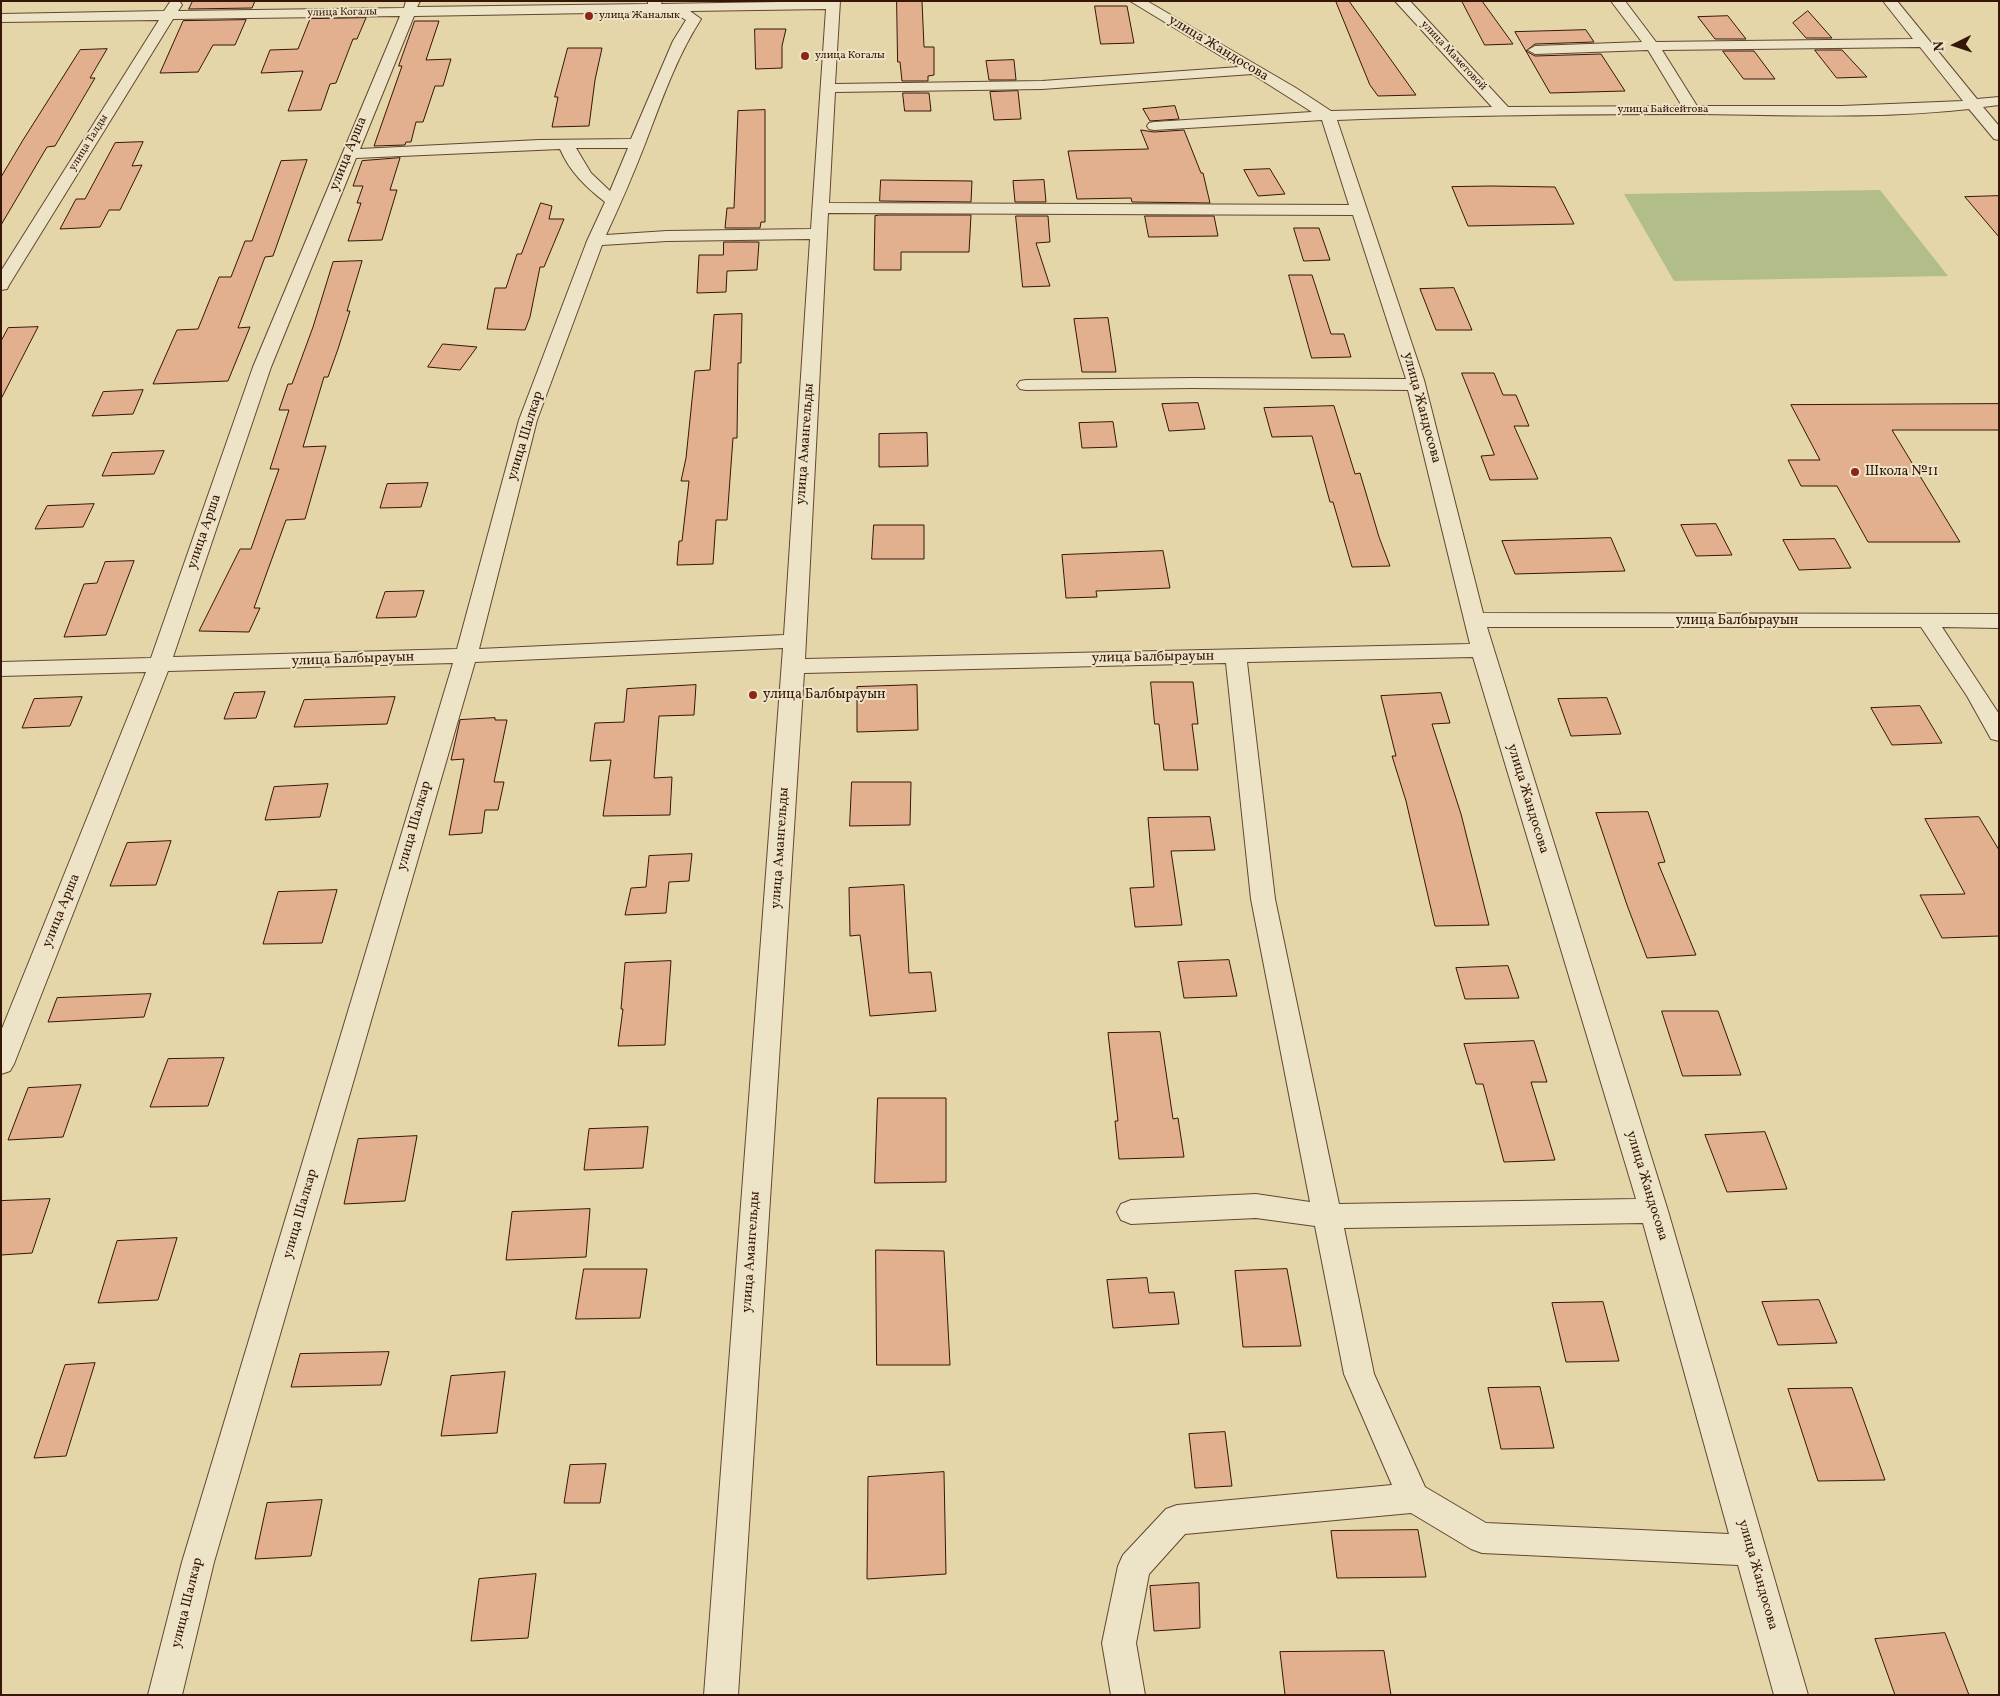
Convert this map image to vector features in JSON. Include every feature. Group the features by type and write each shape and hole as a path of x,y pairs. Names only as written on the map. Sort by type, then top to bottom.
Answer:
{"street":[{"name":"улица Талды","path":"1,285 177,1"},
{"name":"улица Жандосова","path":"1137,1 1328,116 1416,385 1482,650 1654,1211 1791,1695"},
{"name":"улица Маметовой","path":"1402,1 1504,111"},
{"path":"1618,1 1652,46 1692,110"},
{"path":"1890,1 1999,136"},
{"name":"улица Когалы","path":"1,18 168,16 411,6 832,3"},
{"name":"улица Амангельды","path":"721,1695 794,666 832,3"},
{"name":"улица Шалкар","path":"165,1695 198,1562 466,656 528,420 595,241 614,201 660,85 680,41 694,19 680,11 655,5"},
{"name":"улица Арша","path":"1,1064 159,666 262,367 411,6"},
{"path":"1534,50 1800,43 1923,43"},
{"path":"828,88 1042,85 1252,70"},
{"name":"улица Байсейтова","path":"1154,126 1216,120 1504,111 1924,110 1999,102"},
{"path":"349,154 501,145 638,142"},
{"path":"566,144 571,157 586,179 614,201"},
{"path":"821,208 1359,210"},
{"path":"595,241 667,236 819,234"},
{"path":"1026,384 1416,385"},
{"name":"улица Балбырауын","path":"1475,620 1999,621"},
{"path":"1928,622 1977,695 1999,734"},
{"name":"улица Балбырауын","path":"1,668 159,666 466,656 794,641"},
{"name":"улица Балбырауын","path":"794,666 1482,650"},
{"path":"1236,656 1263,898 1359,1374 1414,1498 1482,1538 1749,1550"},
{"path":"1131,1212 1256,1206 1328,1216 1654,1211"},
{"path":"1128,1695 1119,1642 1134,1566 1177,1520 1414,1498"}],"green space":[{"path":"1880,190 1948,276 1674,281 1624,194"}],"building":[{"path":"193,1 255,1 252,8 189,9"},
{"path":"897,1 922,1 924,47 934,47 934,75 928,76 928,81 902,81 900,62 898,62"},
{"path":"1336,1 1349,1 1416,95 1378,96 1370,85"},
{"path":"1462,1 1482,1 1513,44 1485,45"},
{"path":"1095,6 1127,6 1134,43 1101,44"},
{"path":"1808,11 1832,38 1806,38 1793,23"},
{"path":"1728,16 1746,39 1715,39 1698,17"},
{"path":"366,18 357,39 353,39 336,83 330,84 321,110 288,111 303,71 261,73 270,50 298,49 310,19"},
{"path":"246,20 235,45 213,45 198,72 160,73 183,21"},
{"path":"415,21 439,21 426,60 451,59 443,86 435,86 423,122 416,122 411,142 406,142 405,145 374,146 402,66 399,66"},
{"path":"755,29 786,29 782,46 782,68 756,69"},
{"path":"1586,30 1594,42 1535,44 1526,51 1535,56 1601,54 1625,91 1550,93 1515,32"},
{"path":"568,48 602,48 595,80 589,126 552,127 558,97 555,97"},
{"path":"107,49 90,78 95,78 55,146 47,147 1,225 1,177 23,140 80,50"},
{"path":"1815,50 1842,50 1867,77 1837,78"},
{"path":"1723,51 1754,51 1775,79 1744,79"},
{"path":"1014,60 1016,80 989,80 986,61"},
{"path":"1018,91 1021,119 994,120 990,92"},
{"path":"903,93 929,93 931,111 905,111"},
{"path":"1175,106 1179,119 1150,121 1143,109"},
{"path":"765,110 765,222 761,222 760,228 725,228 727,208 734,208 738,111"},
{"path":"1141,130 1154,132 1184,130 1201,173 1203,173 1210,203 1132,202 1131,198 1077,199 1068,151 1148,149"},
{"path":"143,142 132,166 142,165 120,210 109,210 100,227 60,229 76,199 85,199 115,143"},
{"path":"400,158 390,190 397,190 382,240 348,241 361,203 357,203 363,186 353,186 362,161"},
{"path":"307,160 273,256 265,257 238,328 250,327 228,381 153,384 177,330 198,329 219,277 231,277 245,241 252,241 281,161"},
{"path":"1270,169 1285,194 1258,196 1244,170"},
{"path":"881,180 972,181 971,202 880,201"},
{"path":"1044,180 1046,202 1015,202 1013,181"},
{"path":"1452,187 1555,187 1574,224 1468,226"},
{"path":"1999,196 1999,237 1965,197"},
{"path":"541,203 552,206 549,219 564,219 544,267 540,267 530,317 525,330 487,329 495,288 506,288 517,254 521,254"},
{"path":"971,215 969,252 901,252 901,270 874,270 875,216"},
{"path":"1016,216 1048,216 1050,242 1036,243 1050,286 1023,287"},
{"path":"1145,216 1214,216 1218,236 1149,237"},
{"path":"1294,228 1319,228 1330,260 1304,261"},
{"path":"724,242 759,242 757,270 727,271 726,292 697,293 699,255 723,255"},
{"path":"362,261 347,311 350,311 338,349 328,377 324,377 303,447 326,446 305,519 286,520 254,608 260,608 249,632 199,631 240,549 251,549 279,469 270,469 289,410 279,410 288,384 292,384 313,327 333,262"},
{"path":"1289,275 1312,275 1331,334 1344,334 1351,357 1312,358"},
{"path":"1454,288 1472,330 1436,330 1420,289"},
{"path":"742,314 741,363 738,363 737,438 733,438 727,520 716,520 713,564 677,565 679,541 682,541 689,481 681,481 686,458 695,371 710,370 714,315"},
{"path":"1108,318 1116,372 1082,372 1074,319"},
{"path":"38,327 1,399 1,341 8,328"},
{"path":"443,344 477,347 460,370 428,367"},
{"path":"1462,373 1494,373 1503,395 1516,395 1529,426 1514,426 1538,479 1490,480 1481,456 1494,455"},
{"path":"143,390 133,414 92,416 103,392"},
{"path":"1198,403 1205,429 1169,431 1162,404"},
{"name":"Школа №11","path":"1999,404 1999,430 1892,430 1960,542 1868,542 1837,486 1801,486 1788,460 1820,460 1791,405"},
{"path":"1334,406 1355,474 1360,473 1379,537 1390,566 1352,567 1333,502 1330,502 1312,436 1272,437 1264,408"},
{"path":"1113,422 1117,447 1082,448 1079,423"},
{"path":"927,433 928,466 879,467 879,434"},
{"path":"164,451 154,474 102,476 112,453"},
{"path":"428,483 421,507 380,508 387,484"},
{"path":"94,504 83,527 35,529 47,506"},
{"path":"1716,524 1732,555 1696,556 1681,525"},
{"path":"874,525 924,525 924,559 872,559"},
{"path":"1611,538 1625,571 1515,574 1502,541"},
{"path":"1835,539 1851,568 1799,570 1783,540"},
{"path":"1163,551 1170,588 1096,591 1097,597 1066,598 1062,555"},
{"path":"134,561 106,635 64,637 84,584 97,583 105,562"},
{"path":"424,591 416,617 376,618 385,592"},
{"path":"1151,682 1193,682 1198,724 1192,724 1198,770 1164,770 1159,724 1155,724"},
{"path":"696,685 694,715 659,716 654,778 672,777 670,815 603,816 611,760 590,761 595,723 624,722 627,689"},
{"path":"917,685 918,730 857,732 857,687"},
{"path":"265,692 256,718 224,719 234,693"},
{"path":"1441,693 1450,723 1432,724 1461,814 1489,925 1435,926 1406,801 1392,756 1396,756 1381,696"},
{"path":"82,697 70,726 22,728 34,699"},
{"path":"395,697 387,724 294,727 304,700"},
{"path":"1607,698 1621,734 1571,736 1558,699"},
{"path":"1920,706 1942,743 1892,745 1871,708"},
{"path":"495,718 495,720 507,720 494,782 504,782 498,810 485,810 482,833 449,835 464,759 451,760 460,720"},
{"path":"852,782 911,782 910,825 850,826"},
{"path":"328,784 320,817 265,820 274,787"},
{"path":"1648,812 1665,862 1658,863 1696,955 1647,958 1596,813"},
{"path":"1210,817 1215,850 1171,851 1182,925 1135,927 1130,888 1154,887 1148,818"},
{"path":"1979,817 1999,850 1999,936 1942,938 1920,895 1965,894 1925,819"},
{"path":"171,841 156,885 110,886 127,843"},
{"path":"692,854 689,881 669,882 666,913 625,915 631,888 646,887 649,856"},
{"path":"904,885 909,973 931,972 936,1011 870,1016 860,935 850,936 849,888"},
{"path":"337,890 322,943 263,944 278,892"},
{"path":"1229,960 1237,996 1184,998 1178,962"},
{"path":"671,961 665,1045 618,1046 623,1009 621,1009 625,963"},
{"path":"1508,966 1519,998 1465,999 1456,968"},
{"path":"151,994 144,1017 48,1022 57,998"},
{"path":"1662,1011 1718,1011 1741,1075 1683,1076"},
{"path":"1160,1032 1173,1119 1178,1118 1184,1157 1119,1159 1115,1121 1118,1121 1108,1033"},
{"path":"1534,1041 1547,1082 1531,1082 1555,1160 1504,1162 1483,1084 1476,1084 1464,1044"},
{"path":"224,1058 208,1106 150,1107 168,1059"},
{"path":"81,1085 63,1137 8,1140 28,1088"},
{"path":"878,1098 946,1098 946,1182 875,1183"},
{"path":"648,1127 643,1168 584,1170 589,1129"},
{"path":"1765,1132 1787,1189 1727,1192 1705,1135"},
{"path":"417,1136 405,1201 344,1204 358,1139"},
{"path":"50,1199 32,1253 1,1255 1,1201"},
{"path":"590,1209 586,1257 506,1260 512,1212"},
{"path":"177,1238 158,1300 98,1303 117,1241"},
{"path":"876,1250 944,1251 950,1365 877,1365"},
{"path":"584,1269 647,1269 640,1318 576,1319"},
{"path":"1287,1269 1301,1346 1243,1347 1235,1271"},
{"path":"1147,1278 1149,1293 1174,1292 1179,1324 1113,1328 1107,1280"},
{"path":"1819,1300 1837,1343 1778,1345 1762,1302"},
{"path":"1603,1302 1619,1361 1566,1362 1552,1303"},
{"path":"389,1352 381,1385 291,1387 300,1354"},
{"path":"95,1363 66,1456 34,1458 65,1365"},
{"path":"505,1372 497,1433 441,1436 451,1376"},
{"path":"1540,1387 1554,1448 1501,1449 1488,1388"},
{"path":"1852,1388 1885,1480 1818,1481 1788,1389"},
{"path":"1225,1432 1232,1486 1195,1488 1189,1434"},
{"path":"606,1464 600,1503 564,1503 570,1465"},
{"path":"944,1472 946,1574 867,1579 868,1477"},
{"path":"322,1500 311,1556 255,1559 267,1503"},
{"path":"1418,1530 1426,1577 1337,1578 1331,1531"},
{"path":"536,1574 528,1638 471,1641 479,1579"},
{"path":"1199,1583 1200,1628 1154,1631 1150,1586"},
{"path":"1945,1633 1969,1695 1895,1695 1875,1639"},
{"path":"1384,1651 1391,1695 1285,1695 1280,1652"}],"place":[{"name":"улица Жаналык","path":"589,16"},
{"name":"улица Когалы","path":"805,56"},
{"name":"Школа №11","path":"1855,472"},
{"name":"улица Балбырауын","path":"753,695"}]}
